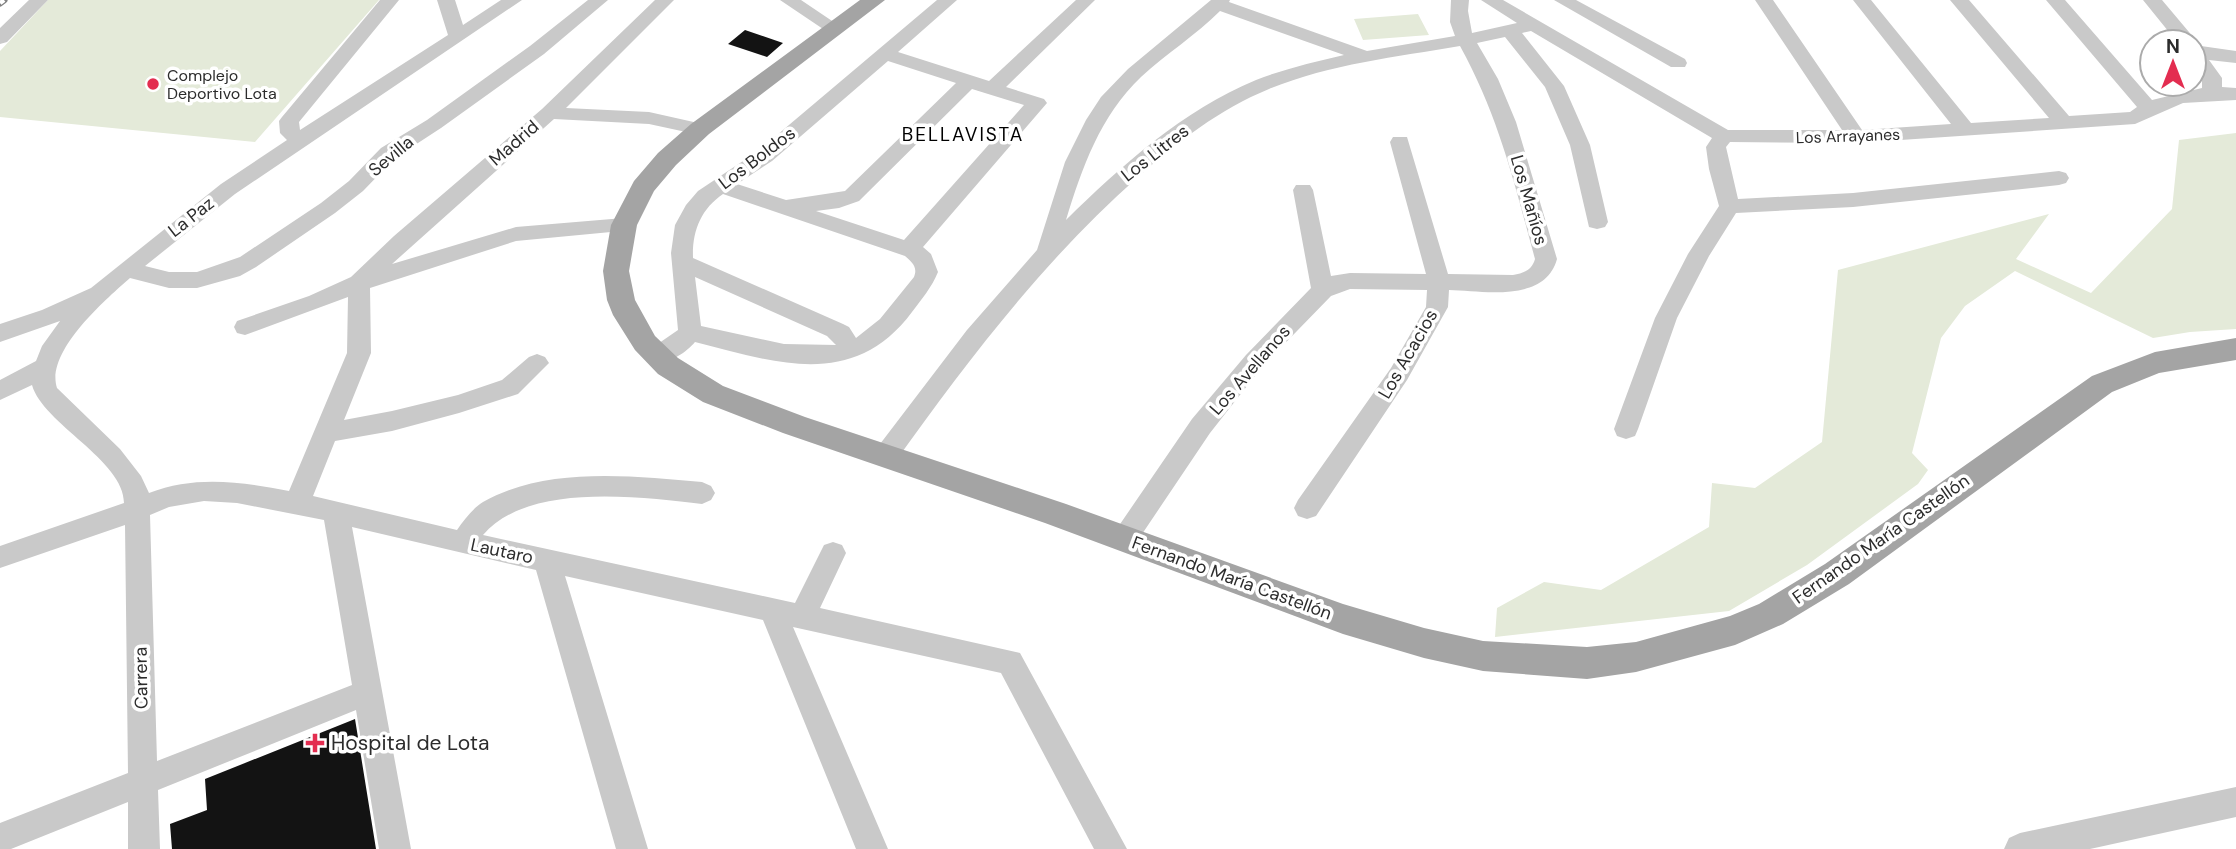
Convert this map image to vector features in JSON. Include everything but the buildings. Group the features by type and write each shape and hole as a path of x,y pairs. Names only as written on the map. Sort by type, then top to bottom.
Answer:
{"main road":[{"name":"Fernando María Castellón","path":"874,0 700,129 679,147 636,199 624,225 617,271 621,300 635,330 657,356 713,394 794,425 1125,538 1343,619 1424,643 1483,656 1538,662 1587,663 1636,657 1735,630 1801,597 2102,384 2155,363 2236,349"}],"street":[{"path":"0,38 39,0"},
{"path":"302,140 290,133 289,121 390,0"},
{"path":"446,0 458,36"},
{"name":"La Paz","path":"44,367 61,336 103,289 203,207 513,0"},
{"name":"Sevilla","path":"127,269 169,280 197,280 248,262 328,208 356,186 388,153 434,124 537,50 598,0"},
{"name":"Madrid","path":"359,283 402,241 549,113 664,0"},
{"path":"789,0 835,29"},
{"name":"Los Boldos","path":"690,332 682,262 683,243 688,217 699,202 765,156 948,0"},
{"path":"992,89 1086,0"},
{"name":"Los Mañíos","path":"1323,290 1333,284 1350,281 1501,284 1522,282 1542,271 1546,259 1507,126 1488,78 1464,39 1458,12 1460,0"},
{"name":"Los Arrayanes","path":"1490,0 1724,136 1856,137 2135,118 2148,107 2212,92 2236,94"},
{"path":"1563,0 1678,63"},
{"path":"1764,0 1856,137"},
{"path":"1863,0 1965,129"},
{"path":"1959,0 2064,123"},
{"path":"2055,0 2148,107"},
{"path":"2152,0 2175,28"},
{"path":"1044,256 1073,165 1096,122 1127,80 1220,2 1367,57"},
{"name":"Los Litres","path":"886,455 952,362 1044,256 1112,187 1163,145 1220,106 1244,92 1280,78 1367,57 1534,25"},
{"path":"1510,31 1554,86 1580,145 1597,222"},
{"path":"2208,52 2236,57"},
{"path":"884,54 1037,103 909,249"},
{"path":"2208,72 2212,78 2212,92"},
{"path":"780,206 839,201 852,196 969,81"},
{"path":"549,113 649,118 700,129"},
{"path":"1626,429 1666,318 1699,254 1730,206 1719,169 1716,147 1724,136"},
{"name":"Los Acacios","path":"1307,508 1419,342 1437,307 1439,281 1400,142"},
{"path":"1730,206 1783,206 1882,199 2059,178"},
{"path":"657,356 682,341 690,332 795,356 850,348 876,337 928,272 921,256 909,249 721,186"},
{"path":"1303,190 1323,290"},
{"path":"245,327 317,302 359,283 464,248 516,234 624,225"},
{"path":"682,262 841,333 850,348"},
{"path":"298,503 359,353 359,283"},
{"path":"10,330 103,289"},
{"name":"Los Avellanos","path":"1125,538 1221,401 1254,361 1323,290"},
{"path":"10,330 49,324 57,326 61,336"},
{"path":"328,432 415,416 459,404 510,387 537,363"},
{"path":"0,391 44,367"},
{"path":"44,367 42,380 46,393 130,478 138,507"},
{"path":"462,542 491,511 548,492 652,488 702,493"},
{"name":"Lautaro","path":"0,556 109,520 167,497 204,491 237,492 298,503 462,542 1010,662 1111,849"},
{"name":"Carrera","path":"138,507 144,849"},
{"path":"336,512 395,849"},
{"path":"833,553 788,614 872,849"},
{"path":"547,560 632,849"},
{"path":"0,838 368,692"},
{"path":"2020,849 2096,843 2236,802"}],"green space":[{"name":"Complejo Deportivo Lota","path":"48,0 379,0 255,142 0,117 0,51"},
{"path":"1418,14 1429,35 1363,40 1354,19"},
{"path":"2236,133 2236,329 2153,338 2015,271 1965,306 1941,338 1912,453 1928,470 1918,484 1807,565 1729,611 1495,637 1497,608 1544,582 1601,590 1709,527 1712,483 1755,488 1822,442 1838,270 2049,214 2016,259 2091,293 2172,209 2179,140"}],"railway":[{"path":"0,3 4,0"}],"place":[{"name":"Complejo Deportivo Lota","path":"153,84"},
{"name":"Hospital de Lota","path":"315,743"}],"district":[{"name":"BELLAVISTA","path":"963,134"}]}
